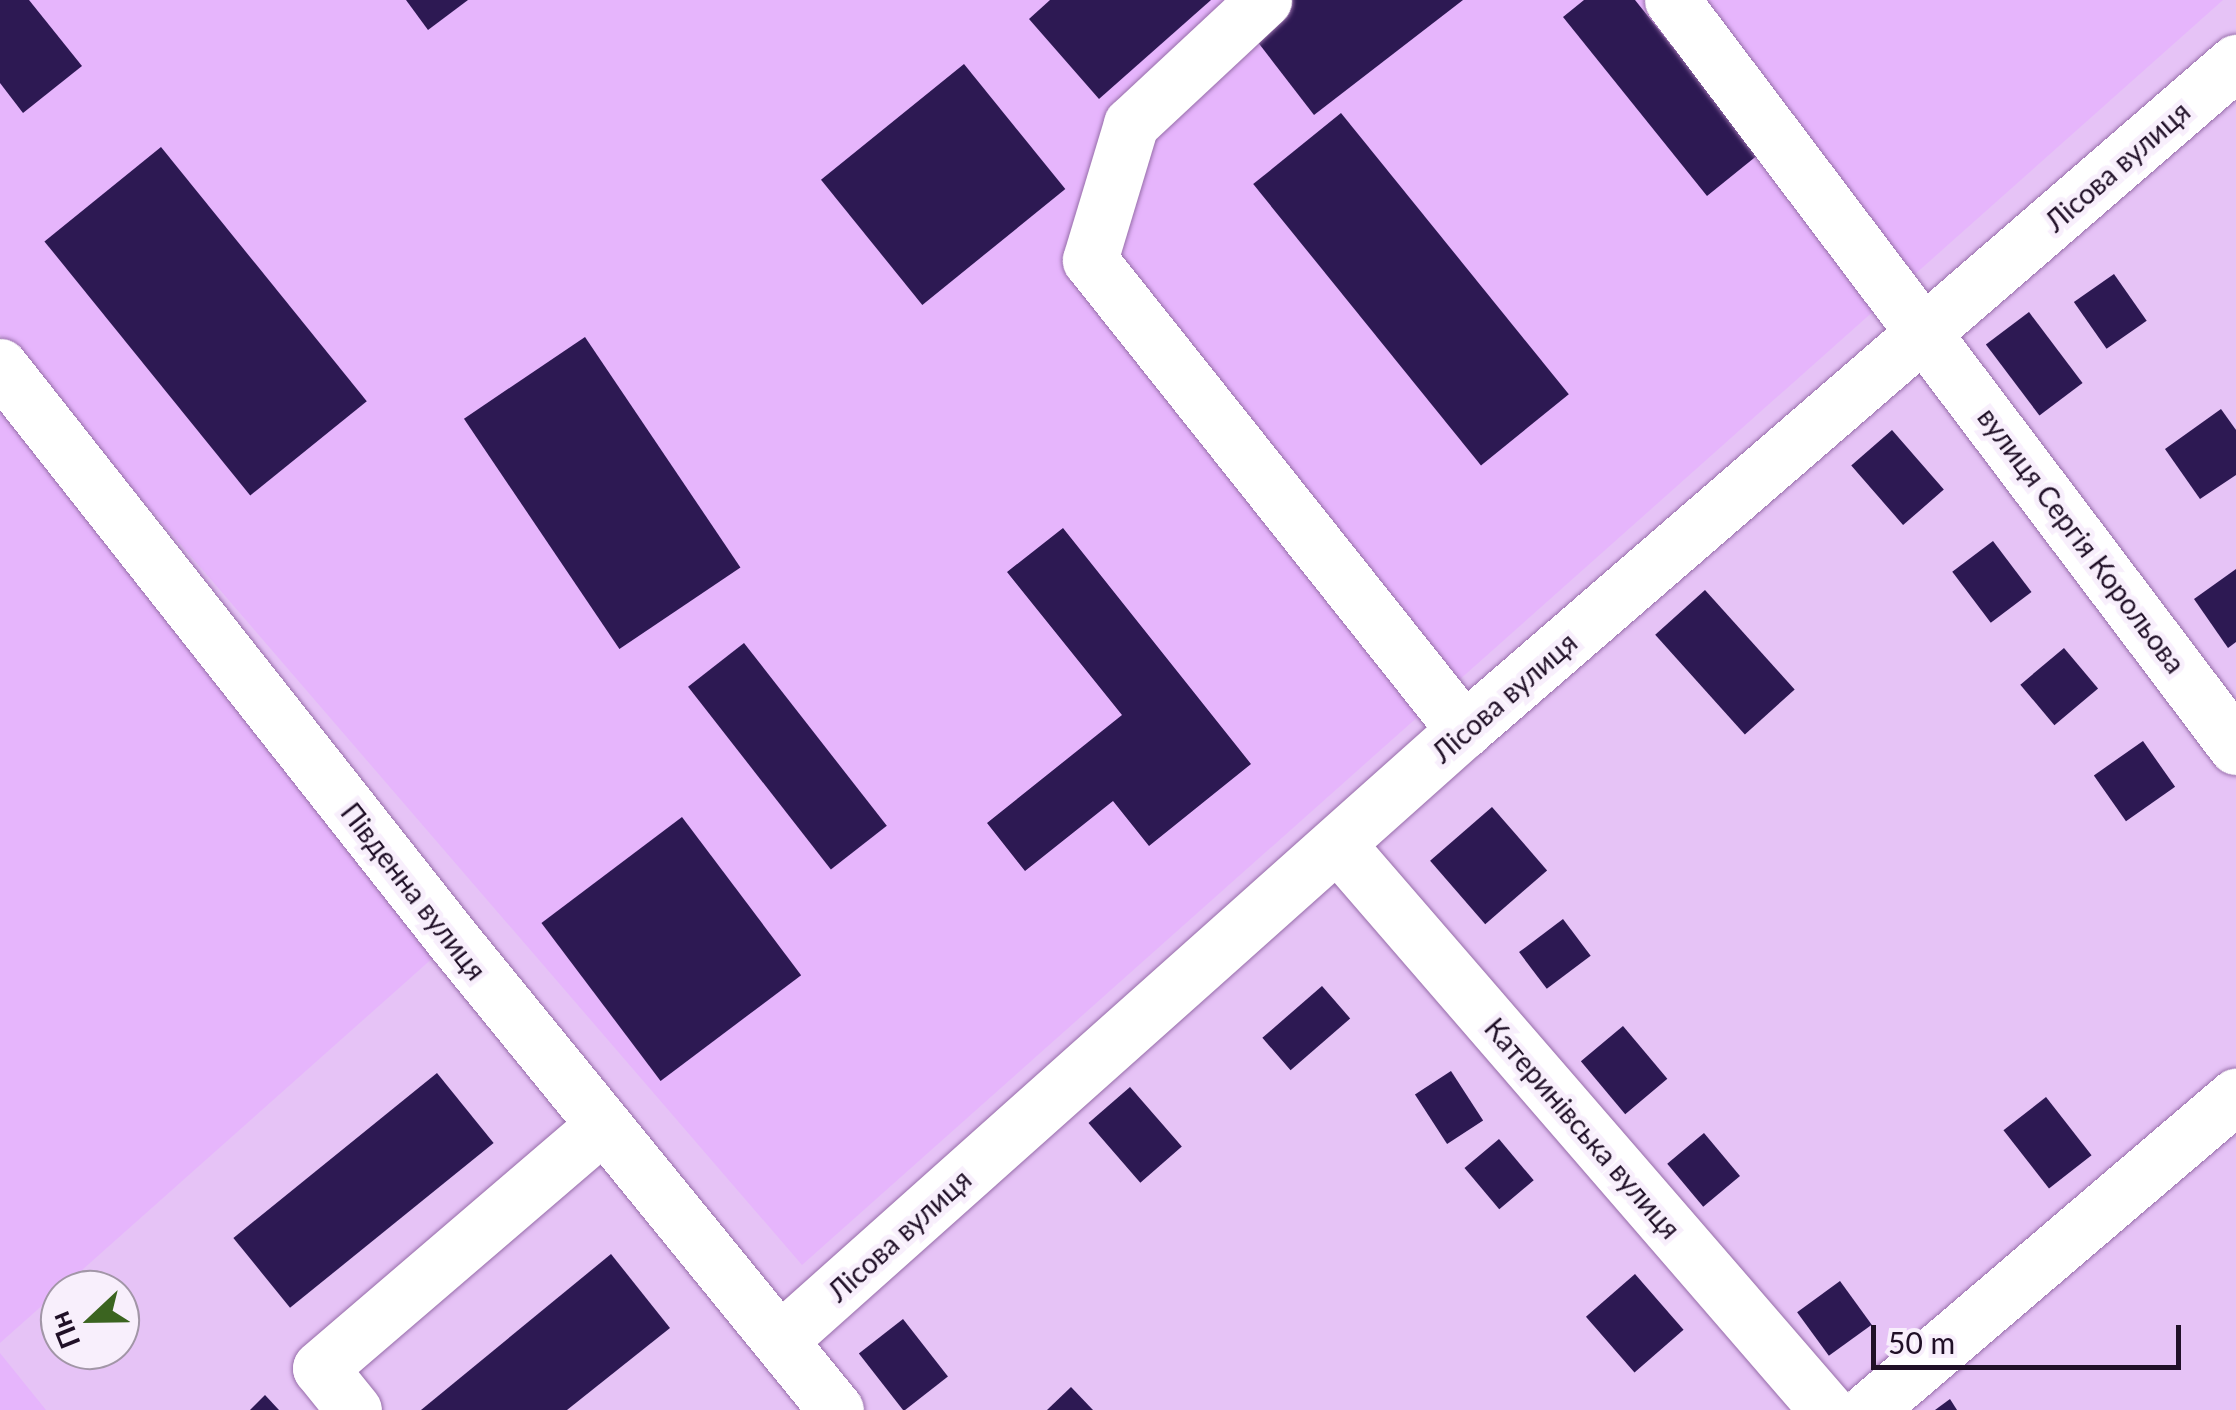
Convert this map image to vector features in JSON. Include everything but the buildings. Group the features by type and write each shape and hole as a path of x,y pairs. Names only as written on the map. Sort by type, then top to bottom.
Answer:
{"street":[{"path":"1264,0 1131,124 1090,260 1464,730"},
{"name":"вулиця Сергія Корольова","path":"1672,0 1927,332 2236,747"},
{"name":"Лісова вулиця","path":"780,1340 1339,846 1464,730 2236,62"},
{"name":"Південна вулиця","path":"0,366 602,1126 836,1410"},
{"name":"Катеринівська вулиця","path":"1339,846 1826,1410"},
{"path":"1868,1410 2236,1096"},
{"path":"354,1410 320,1368 602,1126"}],"shaded area":[{"path":"0,0 2223,0 802,1265 0,335"},
{"path":"0,366 453,940 82,1270 40,1270 40,1307 0,1343"},
{"path":"0,1353 46,1410 0,1410"}]}
